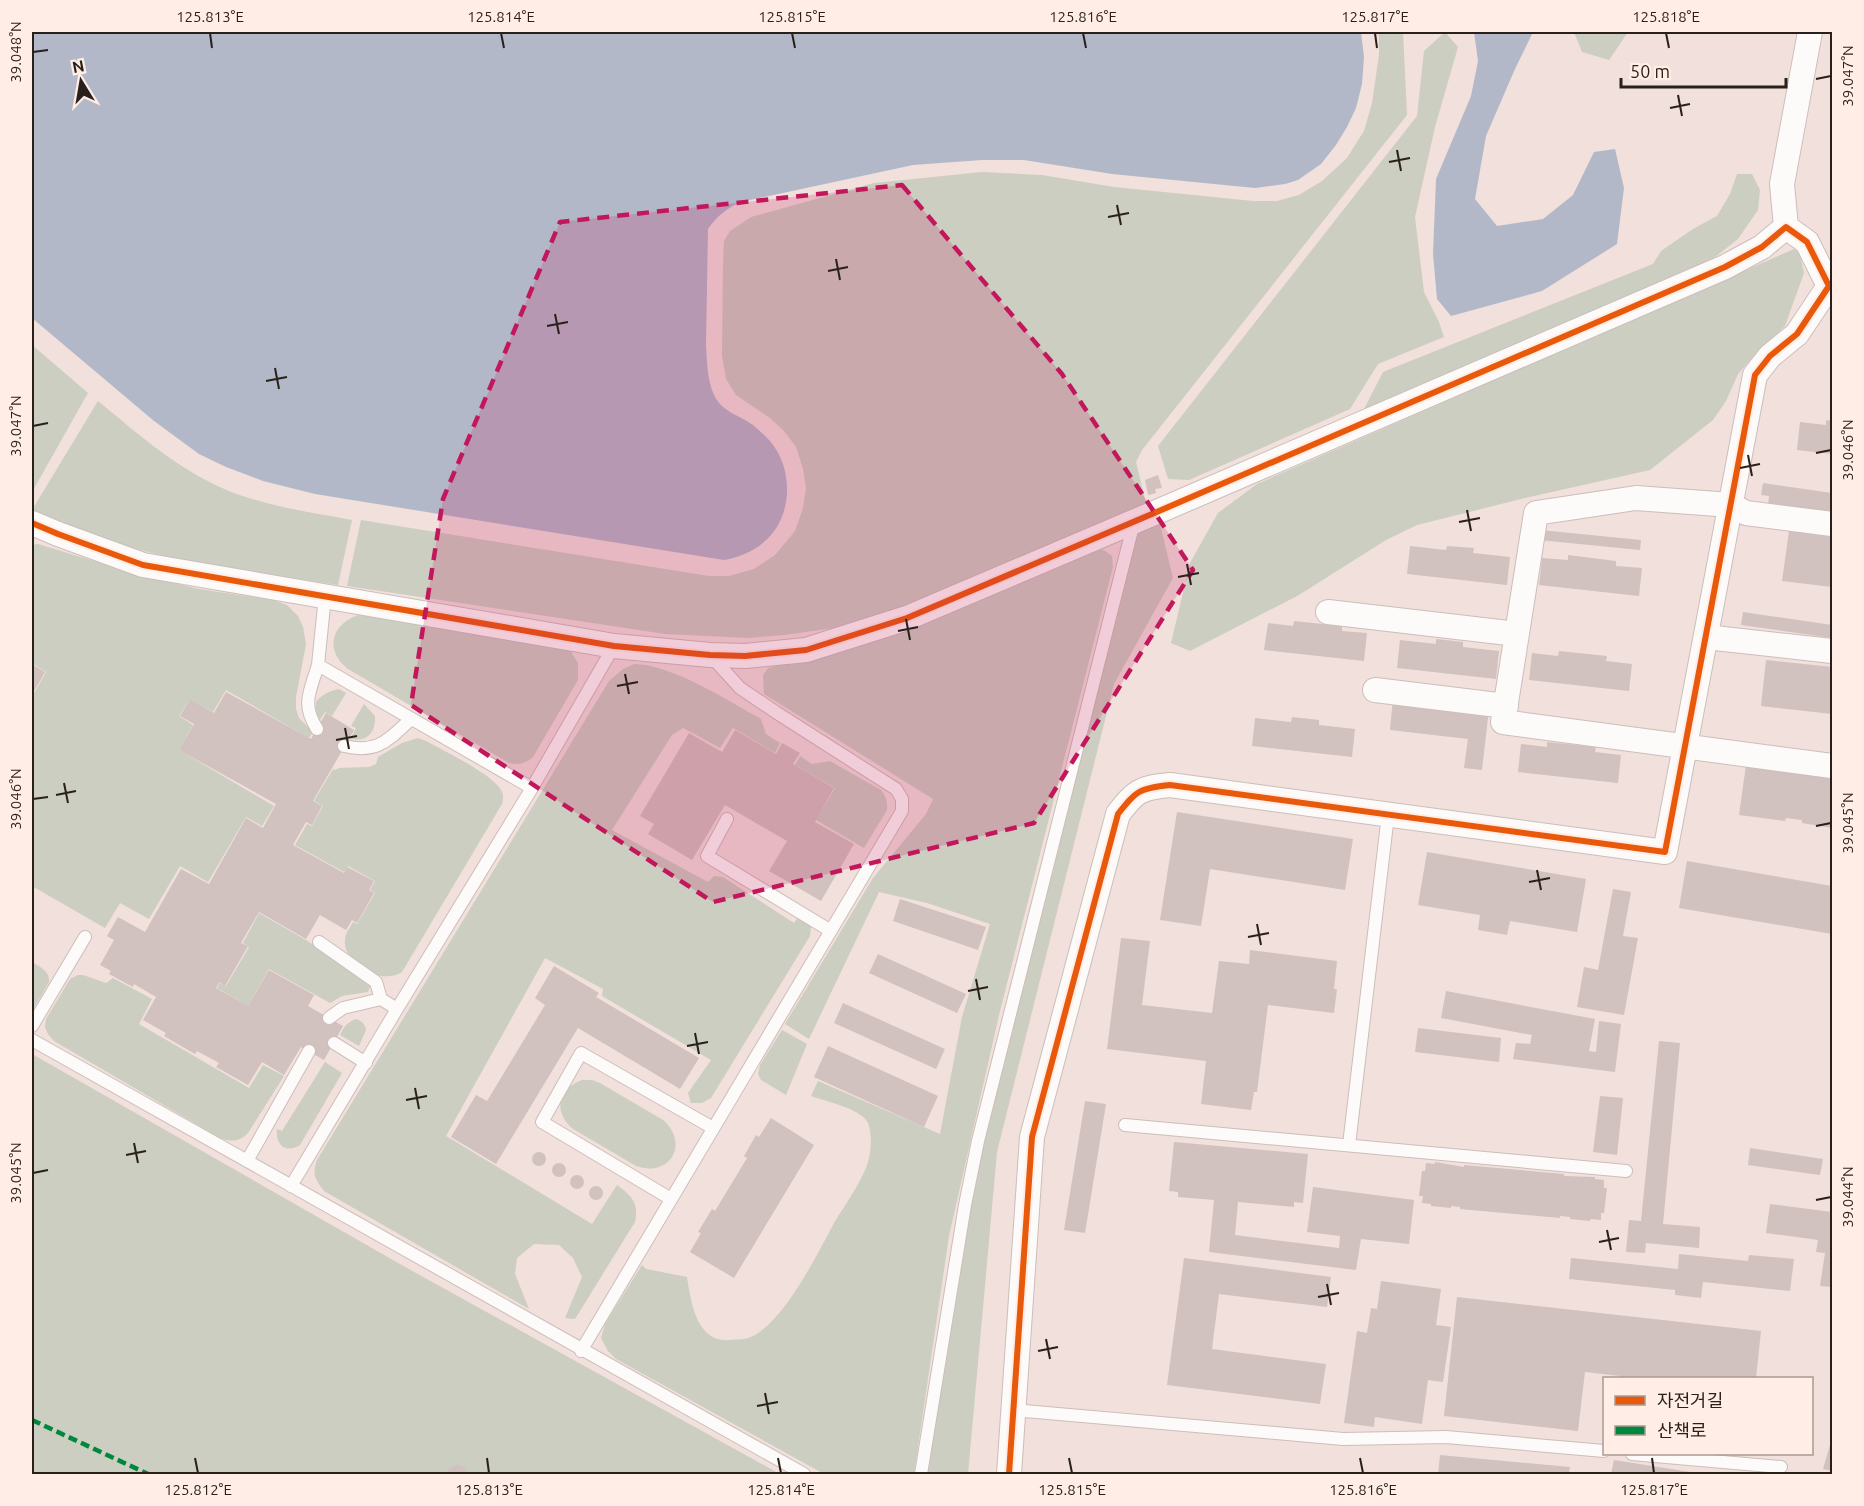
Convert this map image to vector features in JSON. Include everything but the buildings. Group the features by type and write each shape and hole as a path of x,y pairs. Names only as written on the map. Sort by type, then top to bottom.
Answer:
{"street":[{"path":"1009,1474 1032,1137 1118,814 1135,793 1149,787 1170,785 1665,852 1755,375 1770,357 1797,334 1831,286 1807,242 1786,227 1782,184 1810,32"},
{"path":"32,523 143,565 614,646 744,656 806,650 907,618 1725,267 1762,247 1786,227"},
{"path":"1833,524 1746,513 1731,504 1636,498 1536,513 1503,722 1833,766"},
{"path":"1328,612 1517,634"},
{"path":"1706,637 1833,651"},
{"path":"1375,690 1506,706"}],"lane":[{"path":"921,1474 965,1204 978,1141 1134,522"},
{"path":"317,729 309,717 308,695 318,665 325,596"},
{"path":"291,1186 532,788 614,646"},
{"path":"581,1351 902,811 903,799 896,789 741,688 710,655"},
{"path":"318,665 532,788"},
{"path":"344,746 357,749 384,744 411,719"},
{"path":"1349,1145 1388,814"},
{"path":"727,819 707,855 831,931"},
{"path":"32,1026 85,937"},
{"path":"319,942 376,982 381,999 397,1009"},
{"path":"329,1018 343,1008 381,999"},
{"path":"32,1040 581,1351 804,1474"},
{"path":"334,1043 366,1064"},
{"path":"247,1161 309,1051"},
{"path":"671,1199 542,1122 581,1053 713,1128"},
{"path":"1125,1125 1626,1171"},
{"path":"1014,1410 1343,1439 1446,1437 1603,1451"},
{"path":"1643,1455 1781,1467"}],"highlighted area":[{"path":"902,185 1062,374 1193,570 1034,823 713,902 411,705 443,499 560,222"}],"shaded area":[{"path":"1379,32 1403,32 1407,115 1142,450 1136,462 1147,507 882,615 834,628 785,635 748,638 665,634 347,586 361,520 709,576 729,576 754,569 775,555 795,531 803,508 806,488 796,447 770,418 736,395 726,379 722,356 723,264 724,241 730,231 751,217 874,183 982,172 1042,175 1114,187 1253,201 1277,201 1299,195 1322,181 1347,158 1364,131 1372,103 1379,55"},
{"path":"1445,32 1458,47 1435,127 1415,217 1424,292 1444,337 1378,364 1350,409 1189,480 1168,479 1158,446 1417,116 1424,51"},
{"path":"1574,32 1628,32 1609,60 1582,52"},
{"path":"1737,174 1752,174 1760,190 1758,210 1738,239 1715,257 1654,287 1364,409 1383,372 1653,264 1661,251 1717,216 1730,194"},
{"path":"1794,249 1800,254 1804,273 1785,326 1758,351 1738,374 1726,401 1713,420 1650,470 1417,525 1386,540 1299,595 1190,651 1171,643 1190,563 1218,513 1257,484"},
{"path":"32,345 88,393 32,492"},
{"path":"98,401 172,460 222,488 270,504 352,520 338,585 171,558 103,539 32,510"},
{"path":"1160,524 1173,578 1114,684 997,1152 968,1474 927,1474 938,1391 982,1142 1137,534"},
{"path":"38,544 143,576 199,589 273,600 287,605 298,616 303,627 306,644 296,697 296,709 299,718 313,732 309,738 226,690 213,712 190,699 179,716 193,725 179,750 274,806 262,826 246,817 208,882 180,866 149,919 120,903 105,928 32,886 32,697 46,672 32,663 32,545"},
{"path":"1092,549 1104,550 1112,556 1113,567 999,1015 949,1236 914,1474 824,1474 616,1359 608,1351 601,1338 605,1324 642,1265 646,1269 687,1277 697,1319 710,1335 719,1339 748,1338 761,1331 773,1320 808,1270 859,1182 869,1157 871,1140 868,1123 851,1110 811,1096 818,1081 940,1134 962,1017 990,924 927,903 879,892 809,1039 785,1024 873,878 926,814 933,799 764,694 763,675 768,668 845,649 914,628"},
{"path":"358,615 570,650 578,663 578,680 533,757 521,763 509,763 348,669 336,654 334,639 341,625"},
{"path":"634,664 665,670 715,693 761,719 766,734 780,743 775,753 733,728 720,748 683,728 672,735 612,830 708,882 714,876 723,877 794,923 799,916 811,927 810,936 711,1098 702,1103 691,1103 688,1093 711,1060 602,996 603,989 545,958 446,1136 592,1224 617,1185 633,1200 636,1210 635,1222 575,1319 565,1318 582,1277 573,1258 559,1245 534,1244 517,1258 515,1274 529,1309 324,1191 317,1180 315,1169 317,1160 609,681 623,669"},
{"path":"339,689 346,693 332,716 325,712 320,720 316,714 316,702 326,693"},
{"path":"364,704 375,716 372,732 366,738 350,739 356,728 351,726"},
{"path":"418,738 488,777 501,790 503,800 402,972 394,975 376,975 367,972 352,960 345,944 347,932 353,922 357,924 375,893 370,890 375,881 348,866 344,872 295,845 307,824 312,826 323,806 314,801 333,769 369,767 376,764 378,757 402,743"},
{"path":"800,756 812,764 830,761 883,792 887,810 864,848 816,820 835,788 795,765"},
{"path":"259,913 306,940 371,983 368,992 342,996 330,1003 269,969 248,1006 217,988 219,983 226,986 249,947 243,943"},
{"path":"32,962 46,972 49,982 32,1012"},
{"path":"78,975 106,983 113,978 152,999 139,1024 249,1088 263,1065 284,1076 248,1133 235,1140 220,1138 54,1041 45,1027 46,1019 70,979"},
{"path":"356,1019 363,1023 366,1030 359,1046 340,1035 346,1025"},
{"path":"782,1030 807,1044 786,1095 761,1080 758,1074 760,1065"},
{"path":"32,1054 407,1268 780,1474 32,1474"},
{"path":"325,1062 342,1073 300,1145 295,1148 286,1148 278,1140 277,1129 282,1131"},
{"path":"582,1080 600,1083 663,1120 671,1129 675,1139 675,1148 667,1163 648,1168 636,1166 573,1129 562,1115 561,1102 567,1089"}],"water":[{"path":"32,32 1361,32 1364,57 1362,84 1356,108 1336,145 1321,164 1298,180 1285,184 1255,188 1112,174 1024,160 982,160 913,165 741,202 723,213 708,229 706,345 710,383 717,401 731,413 753,425 778,452 783,465 787,492 781,519 765,541 746,554 724,560 315,494 263,481 226,467 199,454 154,421 32,318"},
{"path":"1474,32 1533,32 1486,136 1475,199 1497,226 1543,219 1573,195 1594,152 1615,149 1624,188 1617,244 1542,291 1451,316 1437,299 1433,254 1436,179 1471,96 1478,61"}],"marked path":[{"path":"32,1420 148,1474"}],"cycle path":[{"path":"32,523 143,565 614,646 745,656 806,650 907,618 1725,267 1762,247 1786,227 1807,242 1829,286 1832,287"},
{"path":"1009,1474 1032,1137 1118,814 1139,792 1170,785 1665,852 1755,375 1770,356 1797,334 1829,286"}]}
